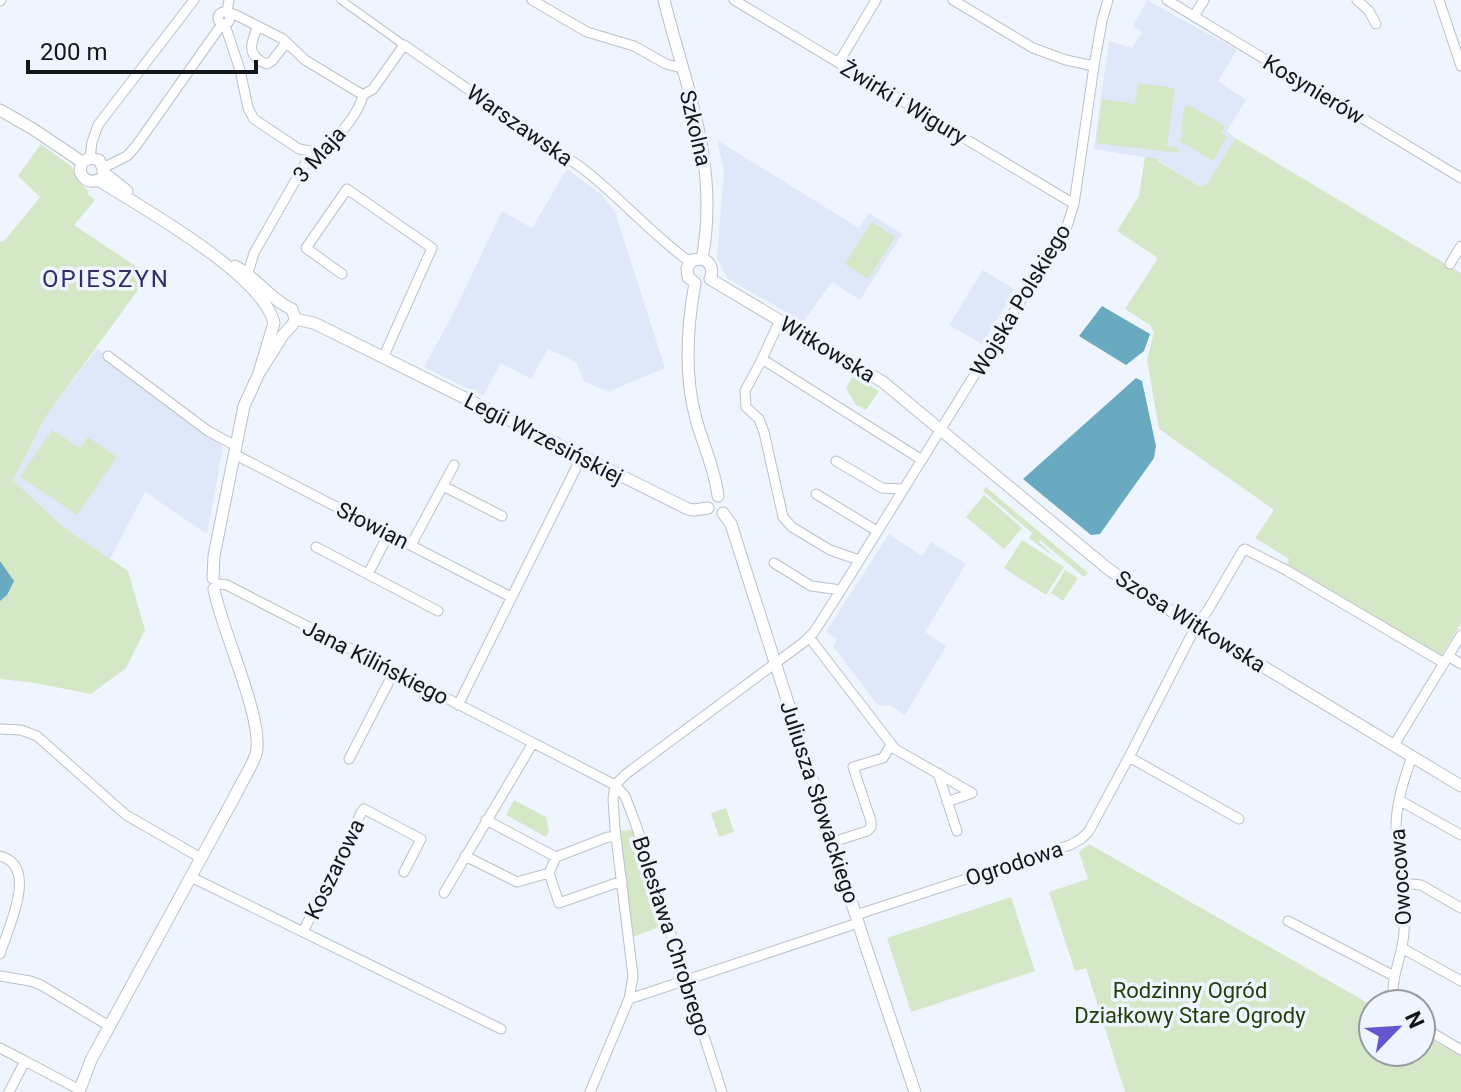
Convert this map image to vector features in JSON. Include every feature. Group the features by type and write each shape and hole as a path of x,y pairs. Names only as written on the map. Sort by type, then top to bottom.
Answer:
{"street":[{"path":"194,0 98,125 80,171 84,179 88,181 127,156 226,19 234,14 286,43 305,60 363,95"},
{"path":"229,0 226,19 248,108 254,119 299,149 316,152"},
{"name":"Warszawska","path":"341,0 582,168 674,250 696,261"},
{"path":"532,0 587,32 634,46 666,64 682,68"},
{"name":"Szkolna","path":"664,0 702,141 708,183 707,223 696,261"},
{"name":"Żwirki i Wigury","path":"734,0 1074,204"},
{"path":"839,62 876,0"},
{"path":"953,0 1033,48 1094,66"},
{"name":"Wojska Polskiego","path":"615,785 809,637 841,590 1067,226 1074,204 1094,66 1108,0"},
{"name":"Kosynierów","path":"1167,0 1461,178"},
{"path":"1194,16 1204,0"},
{"path":"1357,0 1369,11 1376,24"},
{"path":"1442,1 1461,66"},
{"path":"258,26 251,47 253,55 260,62 267,64 272,61 286,43"},
{"name":"3 Maja","path":"248,273 254,253 306,162 332,141 360,107 363,95 373,89 404,45"},
{"path":"0,110 86,160 99,160 101,173 129,200 233,270 264,301 281,328 292,323"},
{"path":"342,274 306,248 347,189 432,248 383,358"},
{"path":"1450,264 1461,246"},
{"path":"218,259 248,273 283,306 292,309 292,323 259,373"},
{"path":"696,261 707,261 712,273 710,279 705,283 695,283 690,280 687,268 696,261"},
{"name":"Witkowska","path":"710,279 883,382 941,429"},
{"path":"695,283 688,357 691,397 718,496"},
{"path":"0,1048 80,1091 88,1066 256,752 252,712 224,624 215,584 214,556 244,406 259,373 278,308 283,306"},
{"path":"780,320 745,391 746,407 759,419 764,432 783,517 792,527 830,550 859,560"},
{"name":"Legii Wrzesińskiej","path":"292,323 314,323 688,509 708,508"},
{"name":"Słowian","path":"108,356 235,450 511,597"},
{"path":"762,359 922,460"},
{"name":"Szosa Witkowska","path":"941,429 1107,568 1143,594 1461,786"},
{"path":"458,705 582,456"},
{"path":"836,461 882,488 903,489"},
{"path":"411,545 454,465"},
{"path":"443,486 502,516"},
{"path":"816,494 877,531"},
{"path":"718,496 723,498 726,508 723,513 714,515 708,508 710,499 718,496"},
{"name":"Juliusza Słowackiego","path":"723,513 731,524 915,1092"},
{"path":"368,574 389,533"},
{"path":"316,547 438,611"},
{"name":"Ogrodowa","path":"629,999 1077,842 1089,831 1196,626 1245,549 1446,660"},
{"path":"774,563 811,586 841,590"},
{"name":"Jana Kilińskiego","path":"215,584 227,585 615,785"},
{"path":"1394,745 1461,635"},
{"path":"809,637 895,749 972,793 947,802"},
{"path":"1446,660 1461,664"},
{"path":"349,759 394,672"},
{"path":"0,729 21,730 37,736 126,815 201,858"},
{"path":"444,893 533,743"},
{"path":"833,842 871,827 853,767 883,758 891,745"},
{"name":"Owocowa","path":"1394,988 1404,921 1396,827 1399,800 1412,756"},
{"path":"1129,757 1239,819"},
{"path":"938,773 957,831"},
{"path":"590,1092 629,999 633,976 616,837 615,785"},
{"name":"Bolesława Chrobrego","path":"615,785 625,796 635,822 722,1092"},
{"path":"1399,800 1461,835"},
{"name":"Koszarowa","path":"303,932 364,809 421,839 404,872"},
{"path":"486,820 556,857"},
{"path":"616,837 608,837 556,857 549,873 559,903 622,881"},
{"path":"0,856 14,863 19,882 15,914 0,954"},
{"path":"465,856 517,882 549,873"},
{"name":"Koszarowa","path":"191,877 501,1029"},
{"path":"1402,883 1421,885 1461,908"},
{"path":"1288,921 1394,976"},
{"path":"1402,948 1461,981"},
{"path":"0,976 41,985 109,1026"},
{"path":"1437,1036 1461,1050"},
{"path":"9,1092 25,1061"}],"shaded area":[{"path":"1147,0 1237,50 1218,81 1246,100 1227,131 1235,138 1207,185 1199,186 1156,159 1094,149 1109,41 1132,48 1142,32 1133,26"},
{"path":"717,140 859,228 869,213 902,234 860,300 832,282 803,322 727,278 717,258 724,172"},
{"path":"567,169 602,195 615,212 665,368 608,392 584,381 576,362 548,349 531,379 501,363 483,396 424,367 502,211 532,228"},
{"path":"983,270 1015,290 982,344 949,325"},
{"path":"97,348 221,443 223,447 207,534 145,492 110,559 63,527 13,480 46,416"},
{"path":"889,534 922,556 931,542 966,564 925,632 946,646 905,715 890,705 876,703 833,646 837,639 826,632"}],"green space":[{"path":"1138,83 1175,88 1167,146 1178,148 1177,153 1096,143 1102,99 1135,104"},
{"path":"1189,105 1225,126 1221,133 1227,137 1213,161 1179,141 1183,135 1184,108"},
{"path":"1235,138 1461,273 1461,623 1441,656 1287,564 1289,559 1255,538 1274,510 1159,429 1147,360 1154,332 1150,325 1125,309 1158,258 1117,231 1139,196 1145,157 1157,159 1199,186 1207,184"},
{"path":"41,144 72,167 78,182 95,200 74,225 149,275 46,416 13,480 63,527 128,571 145,630 126,668 91,694 0,679 0,242 5,240 40,197 18,176"},
{"path":"872,222 895,237 868,279 845,264"},
{"path":"853,376 879,391 866,410 856,405 846,388"},
{"path":"52,430 80,448 88,437 117,457 77,515 20,477"},
{"path":"986,487 1088,573 1084,577 1040,540 1058,560 1029,538 1032,533 983,491"},
{"path":"984,495 1022,528 1004,549 966,517"},
{"path":"1022,540 1064,567 1046,595 1004,568"},
{"path":"1065,570 1078,578 1063,601 1051,593"},
{"path":"514,800 546,817 549,831 546,837 506,815"},
{"path":"726,808 734,832 719,837 711,813"},
{"path":"633,829 665,925 632,937 619,832"},
{"name":"Rodzinny Ogród Działkowy Stare Ogrody","path":"1089,844 1357,997 1357,1068 1437,1068 1437,1043 1461,1056 1461,1092 1125,1092 1086,968 1075,971 1049,892 1088,879 1079,852"},
{"path":"1011,897 1035,971 911,1012 887,938"}],"water":[{"path":"1102,306 1150,334 1144,351 1126,365 1079,336"},
{"path":"1136,378 1142,381 1156,446 1154,458 1100,534 1091,535 1023,479"},
{"path":"0,561 14,581 0,601"}],"district":[{"name":"OPIESZYN","path":"106,279"}]}
